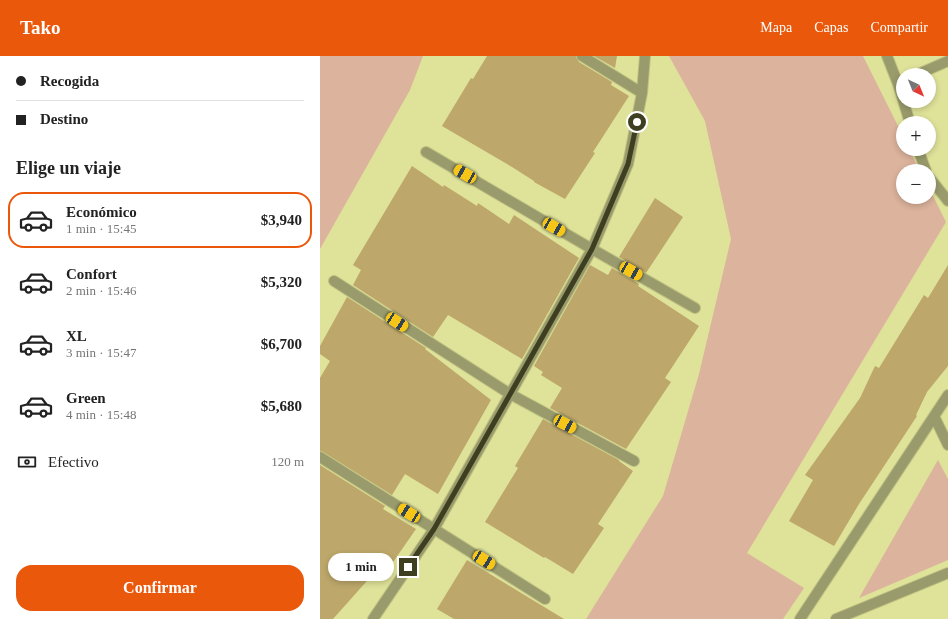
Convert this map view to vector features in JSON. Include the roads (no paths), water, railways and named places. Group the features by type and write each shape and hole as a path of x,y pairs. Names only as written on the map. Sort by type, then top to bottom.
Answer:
{"street":[{"path":"582,56 642,93"},
{"path":"373,619 434,529 592,249 628,164 642,93 645,56"},
{"path":"887,56 896,75"},
{"path":"931,68 948,60"},
{"path":"426,152 695,308"},
{"path":"936,186 948,201"},
{"path":"334,281 510,394 634,461"},
{"path":"800,619 948,395"},
{"path":"940,409 948,445"},
{"path":"320,458 546,599"},
{"path":"836,619 948,573"}]}
